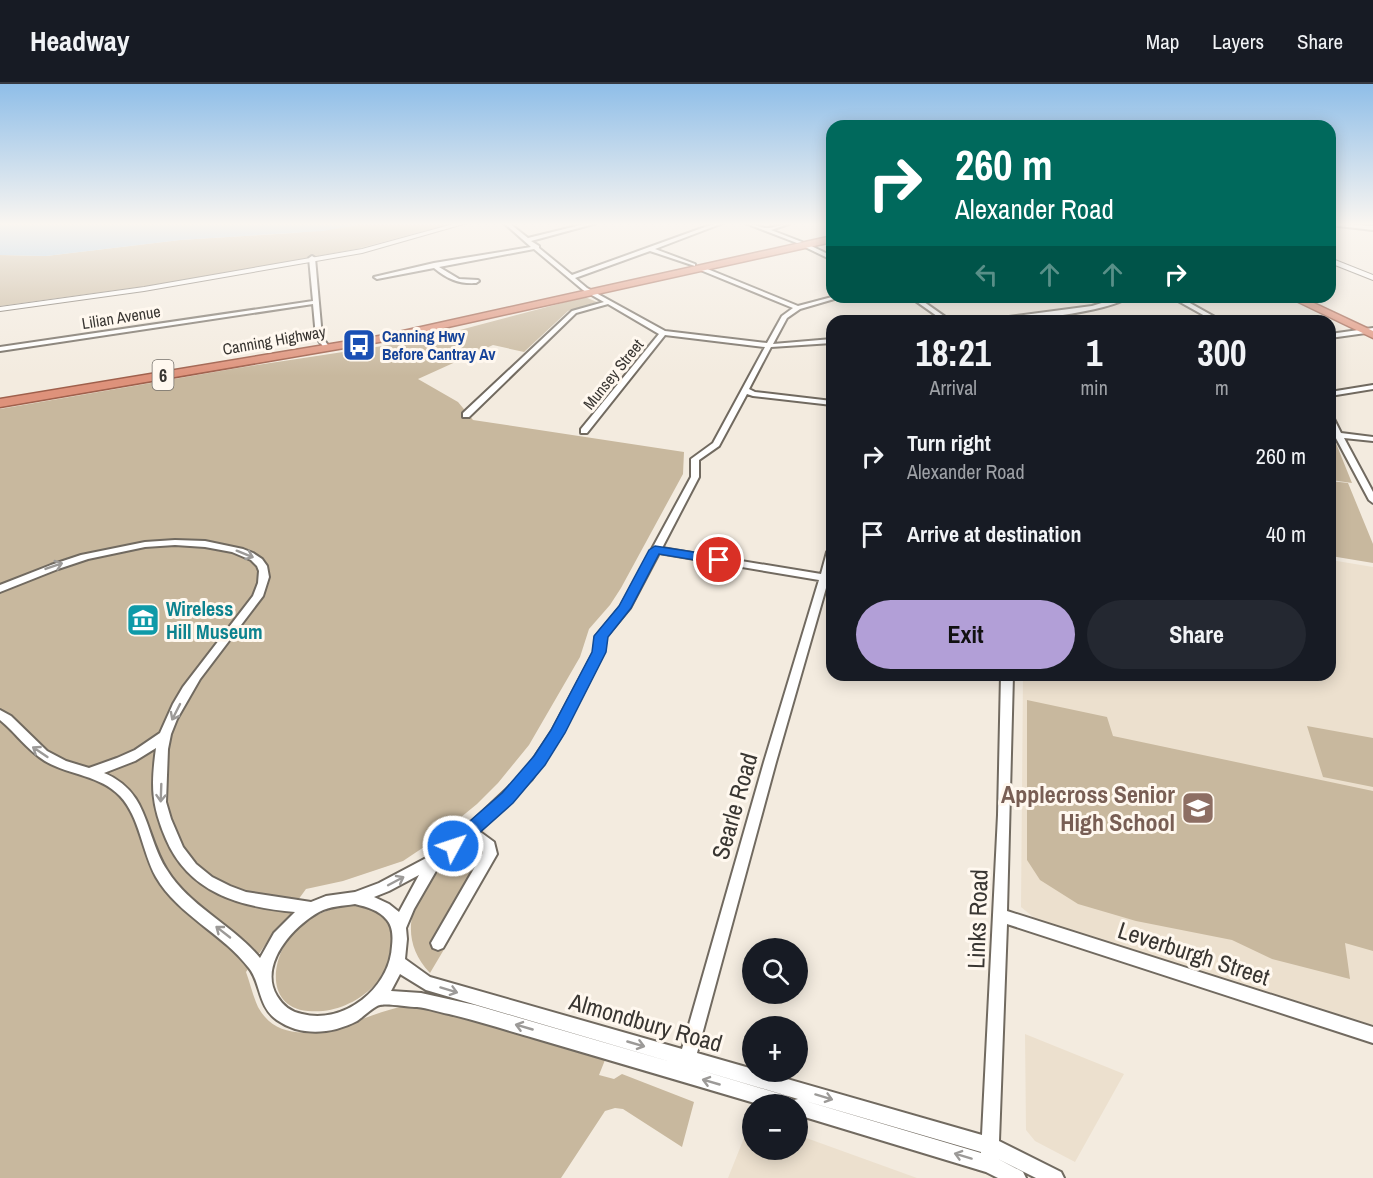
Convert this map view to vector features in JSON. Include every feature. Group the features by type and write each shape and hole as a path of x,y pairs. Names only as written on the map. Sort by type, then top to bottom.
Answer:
{"highway":[{"name":"Canning Highway","path":"0,401 324,343 422,330 664,274"},
{"path":"1306,303 1333,315"},
{"path":"1315,303 1371,332"},
{"path":"1336,316 1371,332"}],"street":[{"path":"0,309 144,289 229,274"},
{"path":"314,274 324,343"},
{"path":"377,277 391,274"},
{"path":"443,274 447,278 467,282 476,281"},
{"path":"569,274 573,279 663,333 768,345 826,342"},
{"path":"573,277 581,274"},
{"path":"714,274 798,308"},
{"path":"355,898 374,903 390,912 399,927 401,948 398,963 388,982 376,997 343,1018 322,1024 303,1023 281,1014 267,997 263,974 268,958 279,938 293,923 312,908 332,901 355,898 384,887 435,860 470,832 517,788 540,761 599,652 601,636 625,608 695,477 695,459 716,444 784,317 798,308 826,300"},
{"name":"Lilian Avenue","path":"0,349 317,302"},
{"path":"466,415 574,312 610,302"},
{"path":"922,303 939,315"},
{"path":"1040,315 1093,308 1109,303"},
{"path":"1185,303 1208,315"},
{"path":"1336,335 1371,332"},
{"name":"Munsey Street","path":"584,431 663,333"},
{"path":"1336,393 1373,387"},
{"path":"744,390 753,394 826,402"},
{"path":"1336,429 1373,500"},
{"path":"1340,435 1373,439"},
{"path":"0,589 72,560 105,552 159,544 190,543 227,548 252,556 260,562 264,577 259,594 203,668 165,735 160,803 172,840 189,867 216,888 242,898 312,908"},
{"path":"655,550 826,578"},
{"name":"Searle Road","path":"685,1066 766,774 826,587"},
{"name":"Links Road","path":"990,1155 1007,681"},
{"path":"0,714 16,727 34,750 54,761 92,772 114,784 132,803 150,852 167,882 188,906 227,934 246,952 263,974"},
{"path":"92,772 130,759 165,735"},
{"path":"438,943 490,854 489,846 470,832"},
{"path":"399,927 435,860"},
{"name":"Leverburgh Street","path":"1000,915 1373,1035"},
{"name":"Almondbury Road","path":"398,963 426,983 685,1066 990,1155 1055,1178"},
{"name":"Almondbury Road","path":"376,997 421,1000 685,1066 760,1094"},
{"name":"Almondbury Road","path":"808,1110 990,1155 1017,1178"}],"shaded area":[{"path":"0,274 215,274 147,286 0,306"},
{"path":"585,297 597,302 568,311 524,352 493,345 418,379 458,402 473,420 684,452 683,474 621,588 589,629 580,657 529,745 498,783 477,804 427,845 403,861 343,881 306,889 290,911 295,913 294,915 275,931 246,972 258,1007 270,1022 286,1030 303,1032 322,1030 342,1026 396,1008 419,1006 605,1060 599,1075 614,1079 622,1074 694,1102 682,1147 623,1109 615,1108 605,1111 561,1178 0,1178 0,409 238,368 422,340"},
{"path":"1336,443 1352,483 1336,481"},
{"path":"1336,482 1348,483 1373,544 1373,563 1336,557"},
{"name":"Applecross Senior High School","path":"1336,561 1373,567 1373,1028 1038,921 1021,907 1023,681 1336,681"},
{"path":"1027,700 1107,717 1113,736 1373,791 1373,951 1345,943 1350,979 1272,959 1232,940 1136,921 1078,904 1040,880 1027,860"},
{"path":"1307,726 1373,738 1373,787 1323,777"},
{"path":"472,845 477,846 482,856 442,928 449,941 430,973 419,959 413,945 412,916 424,888 434,875 461,850"},
{"path":"350,905 376,913 391,927 395,945 389,964 377,983 358,999 334,1009 308,1011 293,1007 283,999 277,988 278,961 283,948 300,926 311,918"},
{"path":"1025,1034 1124,1074 1075,1162 1035,1141 1026,1130"},
{"path":"808,1139 917,1178 728,1178 742,1143 742,1160 808,1160"}],"place":[{"name":"Canning Hwy Before Cantray Av","path":"359,345"},
{"name":"Wireless Hill Museum","path":"143,620"},
{"name":"Applecross Senior High School","path":"1198,808"}],"route":[{"path":"453,846 508,798 540,761 599,652 601,636 625,608 655,550 719,560"}]}
